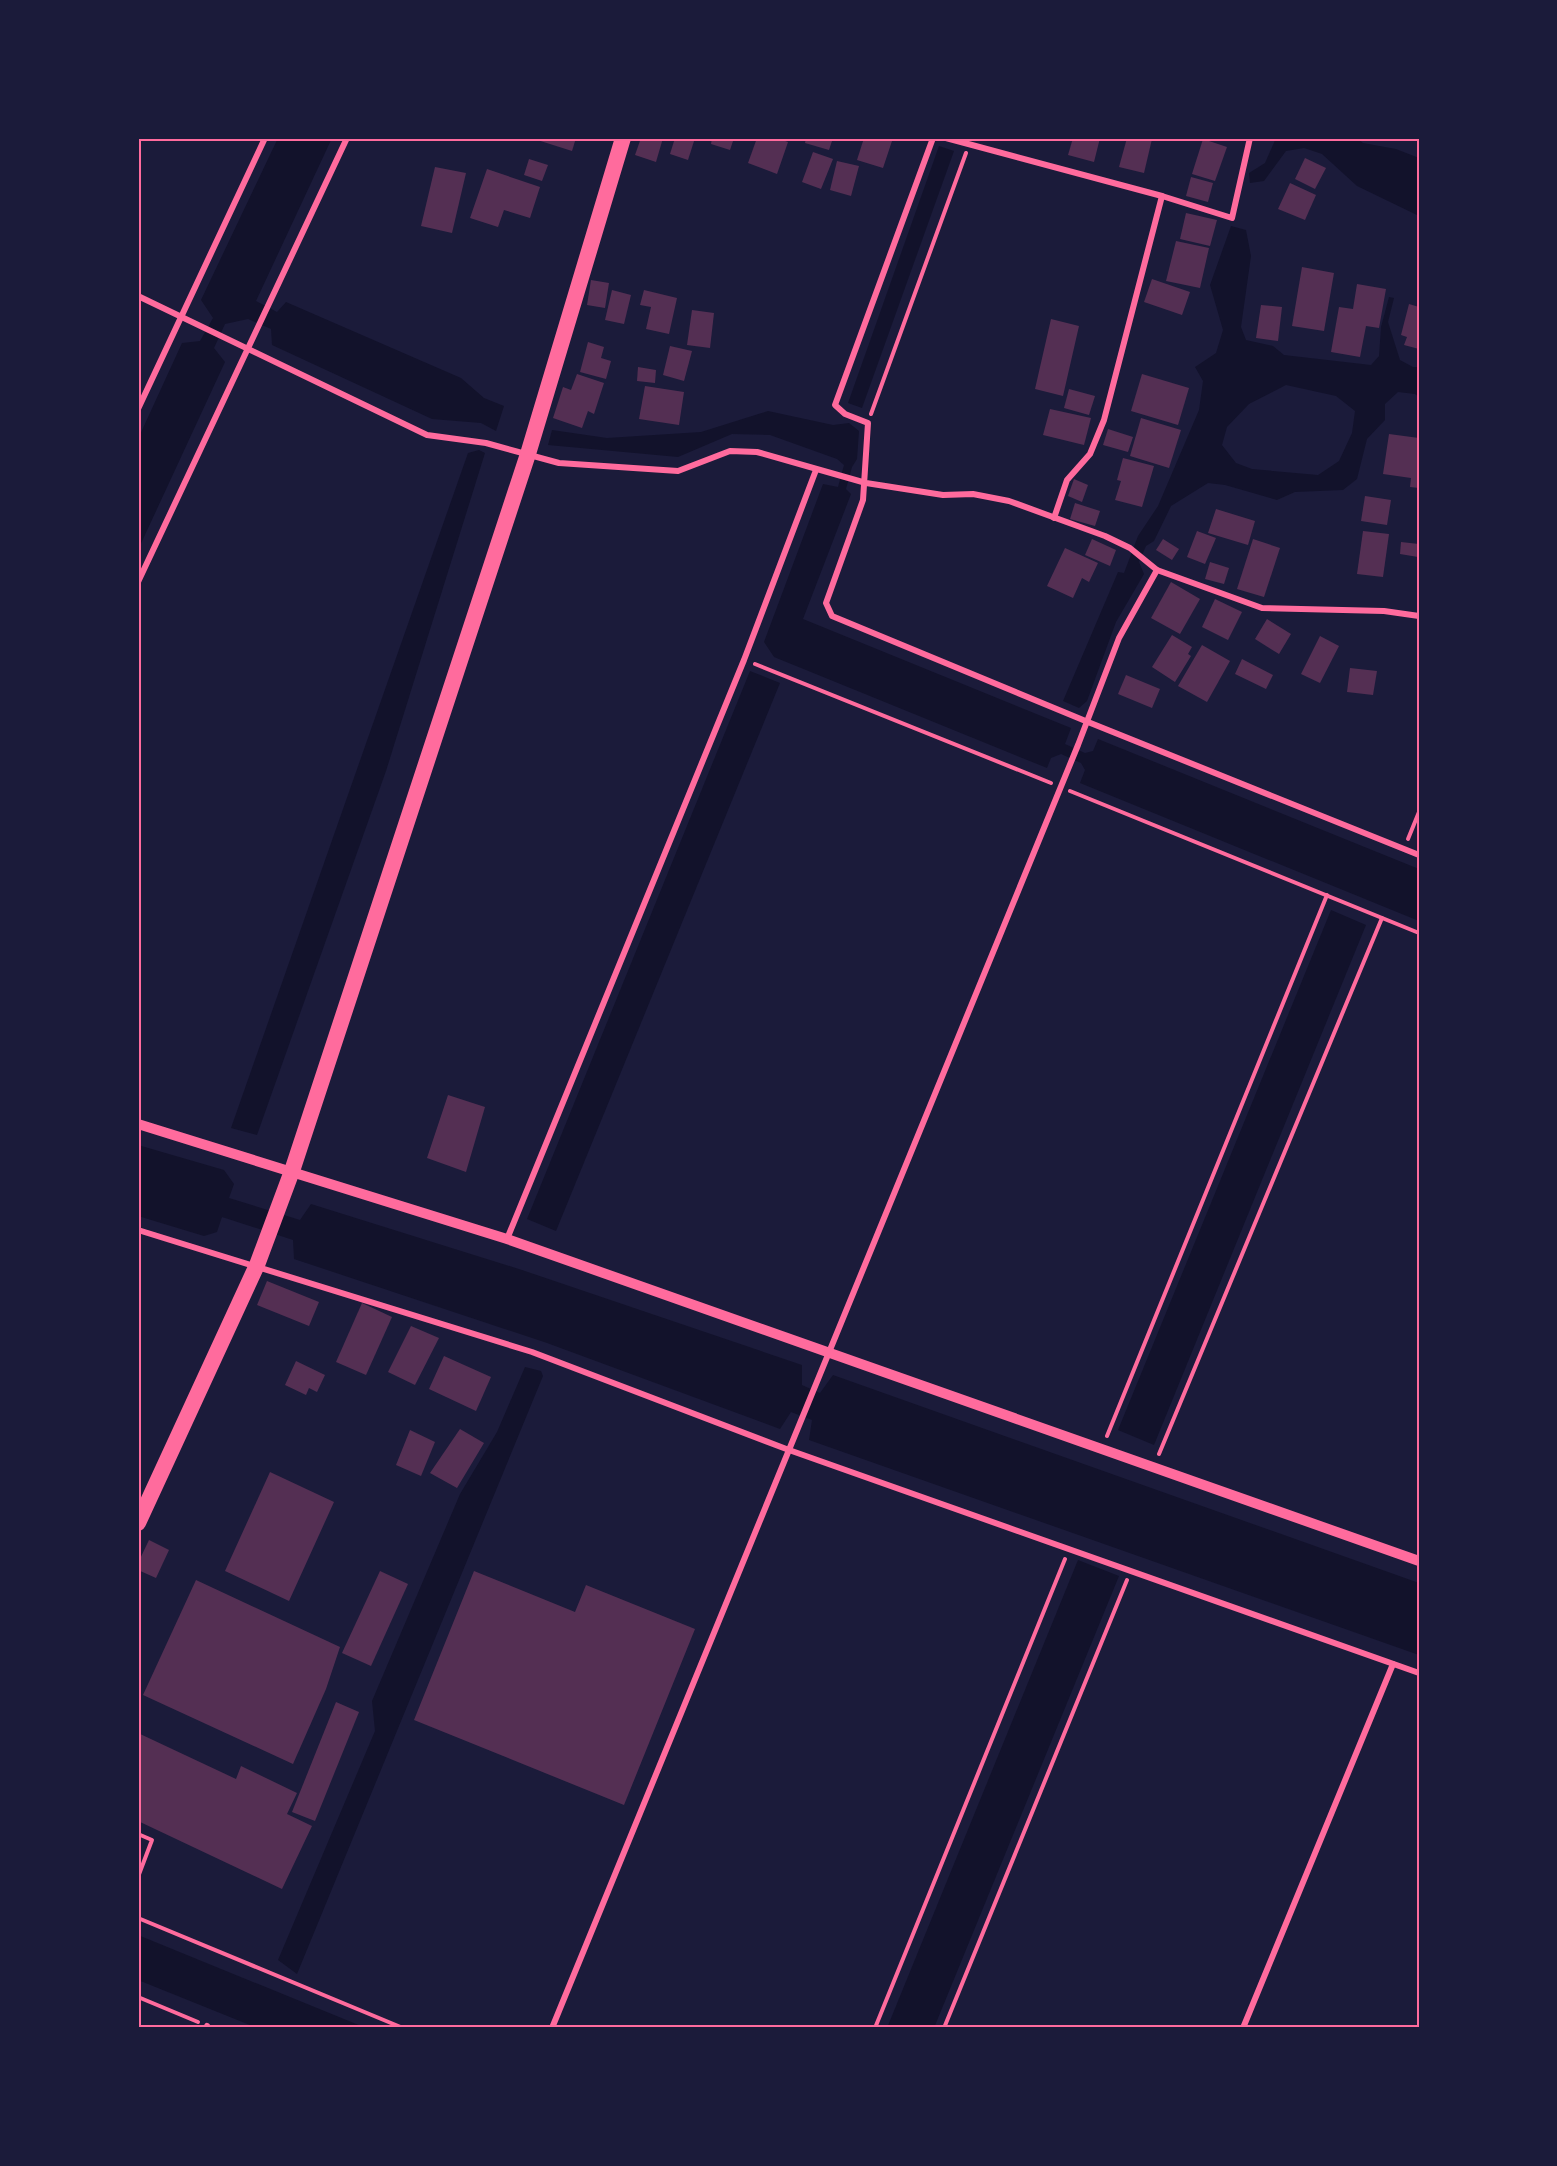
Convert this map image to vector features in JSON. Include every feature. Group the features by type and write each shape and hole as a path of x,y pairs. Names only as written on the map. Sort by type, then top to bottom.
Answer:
{"highway":[{"path":"138,1524 258,1265 292,1171 528,454 623,138"}],"street":[{"path":"138,410 265,138"},
{"path":"138,582 347,138"},
{"path":"933,138 836,405 845,414 868,423 866,483 863,500 826,603 832,616 1419,855"},
{"path":"946,138 1162,196 1232,218 1250,138"},
{"path":"1054,518 1067,480 1090,454 1104,420 1162,196"},
{"path":"138,296 427,435 486,443 559,464 678,471 730,451 757,452 866,483 943,495 973,494 1009,501 1130,548 1157,570 1262,608 1384,611 1419,616"},
{"path":"507,1239 744,660 816,470"},
{"path":"552,2028 828,1351 1071,764 1119,638 1157,570"},
{"path":"138,1124 507,1239 1419,1561"},
{"path":"138,1230 258,1265 532,1352 789,1450 1419,1673"},
{"path":"1243,2028 1393,1664"}],"path":[{"path":"868,423 970,144"},
{"path":"744,660 1419,933"},
{"path":"1404,848 1419,812"},
{"path":"1107,1437 1327,895"},
{"path":"1159,1455 1383,918"},
{"path":"875,2028 1069,1549"},
{"path":"944,2028 1131,1571"},
{"path":"138,1834 152,1840 138,1877"},
{"path":"138,1918 403,2028"},
{"path":"138,1997 207,2027"}],"shaded area":[{"path":"278,138 332,138 256,301 277,312 286,302 461,378 484,398 504,406 496,431 481,423 432,419 272,345 271,329 248,319 225,324 214,348 225,362 138,550 138,439 182,343 200,341 213,318 201,300"},
{"path":"1276,138 1357,138 1363,143 1396,149 1419,158 1419,216 1357,186 1322,154 1304,148 1286,151 1264,181 1250,183 1249,173 1265,163"},
{"path":"939,146 954,151 862,408 848,403"},
{"path":"1231,226 1246,230 1251,256 1241,327 1246,340 1273,346 1284,355 1371,365 1379,356 1381,327 1389,297 1394,298 1388,322 1400,360 1413,367 1419,367 1419,397 1415,394 1398,392 1385,404 1385,420 1367,439 1357,479 1343,490 1295,492 1277,500 1225,485 1208,483 1171,506 1154,541 1146,546 1139,562 1144,574 1116,622 1087,701 1079,708 1063,701 1118,572 1124,573 1138,536 1158,506 1199,410 1203,381 1195,367 1216,353 1223,330 1210,285","holes":["1286,385 1336,396 1355,411 1352,433 1339,461 1318,475 1252,469 1236,463 1222,445 1227,427 1249,404"]},
{"path":"768,411 833,425 849,423 859,431 857,459 852,467 846,489 851,494 803,619 1071,728 1065,744 1085,753 1093,751 1098,739 1419,869 1419,921 1080,783 1085,770 1081,763 1061,754 1051,758 1047,768 774,657 764,642 823,484 838,487 844,465 837,459 770,435 732,434 678,457 548,445 552,430 607,438 701,432"},
{"path":"479,450 485,453 386,771 257,1135 231,1128 468,453"},
{"path":"750,671 780,683 556,1231 527,1219"},
{"path":"1331,910 1366,925 1154,1445 1118,1430"},
{"path":"138,1145 224,1170 234,1184 229,1198 300,1220 311,1204 522,1270 802,1365 802,1385 820,1393 833,1375 1419,1583 1419,1655 809,1440 812,1420 791,1412 780,1429 547,1343 294,1259 293,1240 222,1217 217,1232 204,1236 138,1216"},
{"path":"525,1367 541,1371 543,1376 297,1974 278,1960 375,1731 372,1701 460,1494 497,1432"},
{"path":"1078,1560 1119,1576 934,2028 887,2028"},
{"path":"138,1935 366,2028 257,2028 138,1980"}],"building":[{"path":"531,138 576,138 572,151"},
{"path":"641,138 663,138 656,162 635,155"},
{"path":"675,138 695,138 688,160 670,154"},
{"path":"712,138 734,138 730,150 711,144"},
{"path":"757,138 777,138 788,142 777,174 748,163"},
{"path":"806,138 833,138 829,150 805,143"},
{"path":"864,138 893,138 883,168 857,160"},
{"path":"1073,138 1100,138 1094,162 1068,155"},
{"path":"1127,138 1152,139 1144,173 1119,167"},
{"path":"1203,139 1227,147 1215,181 1192,174"},
{"path":"813,152 833,159 821,189 802,182"},
{"path":"1305,158 1326,168 1315,189 1295,179"},
{"path":"529,159 548,165 542,181 524,175"},
{"path":"837,161 859,166 851,196 830,190"},
{"path":"435,167 466,173 452,233 421,226"},
{"path":"487,169 540,187 530,218 504,210 498,227 470,218"},
{"path":"1191,177 1213,183 1208,202 1186,196"},
{"path":"1290,183 1316,195 1305,220 1278,209"},
{"path":"1186,213 1217,220 1210,246 1180,239"},
{"path":"1176,241 1209,248 1200,288 1166,281"},
{"path":"1302,267 1334,273 1324,331 1292,326"},
{"path":"1152,279 1190,292 1182,315 1144,302"},
{"path":"591,280 609,283 605,308 587,305"},
{"path":"1357,284 1386,289 1379,328 1366,326 1360,357 1331,352 1339,307 1353,309"},
{"path":"612,290 631,295 624,324 605,320"},
{"path":"644,290 677,298 669,334 646,329 651,307 640,305"},
{"path":"1409,304 1419,307 1419,349 1404,345 1407,337 1401,335"},
{"path":"1261,305 1282,307 1278,341 1256,338"},
{"path":"692,310 714,313 710,348 687,345"},
{"path":"1051,319 1079,326 1063,396 1035,389"},
{"path":"588,342 604,347 601,358 611,361 606,379 580,372"},
{"path":"670,346 692,351 684,381 663,375"},
{"path":"638,367 656,370 655,383 637,381"},
{"path":"577,374 604,383 594,414 588,411 582,428 553,418 563,387 571,390"},
{"path":"1142,374 1189,388 1178,425 1131,411"},
{"path":"645,386 684,392 679,425 639,419"},
{"path":"1069,389 1095,396 1089,415 1064,408"},
{"path":"1050,409 1091,418 1084,445 1043,435"},
{"path":"1141,418 1181,430 1169,468 1130,456"},
{"path":"1108,429 1133,437 1128,452 1103,445"},
{"path":"1389,434 1419,438 1417,459 1419,459 1419,488 1410,487 1411,478 1383,474"},
{"path":"1123,458 1154,466 1142,507 1115,500 1121,481 1117,480"},
{"path":"1074,479 1088,485 1082,502 1068,496"},
{"path":"1365,496 1391,500 1387,525 1361,521"},
{"path":"1075,503 1100,511 1095,526 1070,519"},
{"path":"1216,509 1255,521 1248,545 1208,533"},
{"path":"1197,531 1216,538 1205,564 1187,557"},
{"path":"1363,531 1389,534 1383,577 1357,574"},
{"path":"1092,539 1116,550 1110,566 1085,555"},
{"path":"1163,539 1179,549 1172,560 1156,550"},
{"path":"1253,539 1280,548 1264,597 1237,589"},
{"path":"1401,542 1419,544 1418,557 1400,554"},
{"path":"1065,548 1098,563 1089,582 1082,578 1073,598 1047,586"},
{"path":"1210,562 1229,568 1224,584 1205,579"},
{"path":"1171,582 1200,599 1180,634 1151,618"},
{"path":"1215,599 1242,612 1228,640 1202,627"},
{"path":"1267,619 1291,634 1279,654 1255,639"},
{"path":"1172,635 1192,647 1188,654 1191,656 1175,682 1152,667"},
{"path":"1320,636 1339,646 1320,683 1301,674"},
{"path":"1202,645 1230,661 1207,702 1178,686"},
{"path":"1242,659 1273,675 1266,689 1235,674"},
{"path":"1350,668 1377,671 1373,695 1347,692"},
{"path":"1126,675 1160,689 1152,708 1118,694"},
{"path":"448,1095 485,1107 466,1172 427,1158"},
{"path":"267,1281 319,1302 309,1326 257,1305"},
{"path":"362,1303 392,1317 366,1375 336,1362"},
{"path":"411,1326 439,1338 415,1385 388,1372"},
{"path":"444,1356 491,1377 476,1411 429,1389"},
{"path":"296,1361 325,1375 317,1392 309,1388 306,1395 285,1385"},
{"path":"460,1429 484,1443 457,1488 430,1473"},
{"path":"410,1430 435,1442 421,1476 396,1465"},
{"path":"270,1472 334,1502 289,1601 225,1571"},
{"path":"149,1540 169,1550 156,1578 138,1570 138,1563"},
{"path":"380,1571 408,1584 371,1666 342,1653"},
{"path":"474,1571 575,1612 586,1585 695,1629 624,1805 414,1720"},
{"path":"196,1580 340,1647 326,1689 293,1764 143,1695"},
{"path":"336,1702 359,1712 315,1821 292,1812"},
{"path":"138,1733 236,1779 241,1766 297,1793 287,1814 312,1826 282,1889 138,1821"}]}
